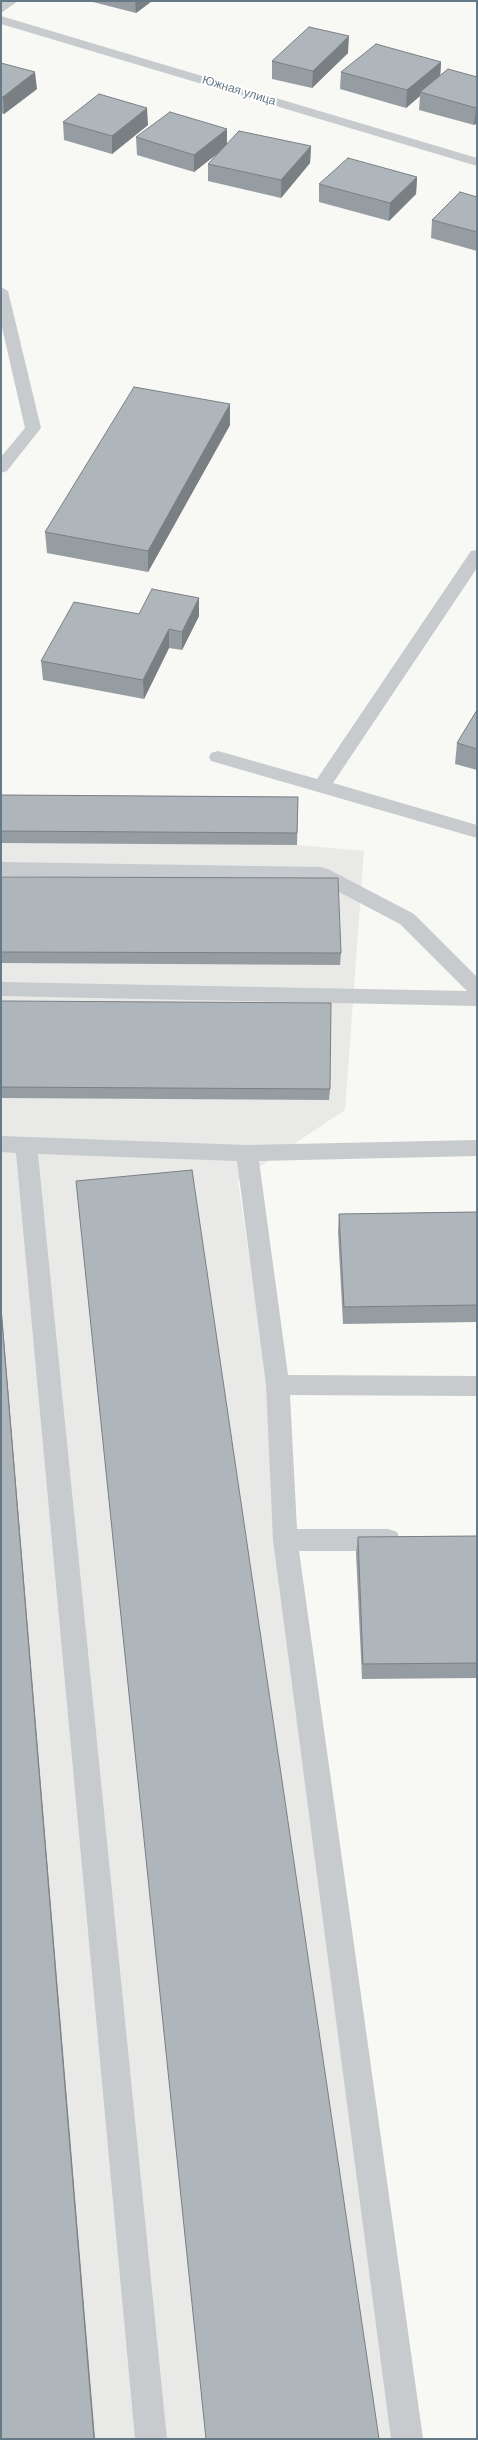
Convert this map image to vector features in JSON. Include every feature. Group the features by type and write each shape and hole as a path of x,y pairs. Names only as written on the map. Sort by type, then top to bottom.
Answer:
{"street":[{"path":"1,9 12,1"},
{"name":"Южная улица","path":"1,20 477,162"},
{"path":"1,291 33,428 1,468"},
{"path":"322,786 477,555"},
{"path":"218,757 477,832"},
{"path":"1,869 321,874 407,919 477,989"},
{"path":"1,989 477,999"},
{"path":"1,1144 247,1153 477,1148"},
{"path":"26,1145 151,2439"},
{"path":"247,1153 278,1385 285,1540 407,2439"},
{"path":"278,1385 477,1386"},
{"path":"285,1540 408,1541"}],"shaded area":[{"path":"1,801 298,809 297,845 364,851 345,1110 238,1181 423,2439 1,2439"}],"building":[{"path":"309,27 349,36 313,71 272,61"},
{"path":"376,44 441,62 407,90 341,72"},
{"path":"1,63 35,72 3,97 1,96"},
{"path":"448,69 477,77 476,108 420,92"},
{"path":"99,94 147,108 112,136 63,122"},
{"path":"170,112 227,129 194,155 136,137"},
{"path":"239,131 311,146 281,180 208,164"},
{"path":"348,158 417,177 390,203 319,184"},
{"path":"460,192 477,197 477,232 432,220"},
{"path":"134,387 230,404 148,551 45,532"},
{"path":"152,589 199,598 182,632 169,629 143,680 41,661 74,602 139,614"},
{"path":"477,710 477,749 457,743"},
{"path":"1,795 298,797 297,833 1,831"},
{"path":"1,877 338,878 341,953 1,952"},
{"path":"1,1001 331,1003 330,1089 1,1087"},
{"path":"192,1170 379,2439 206,2439 76,1181"},
{"path":"477,1212 477,1305 344,1307 339,1214"},
{"path":"1,1310 94,2439 1,2439"},
{"path":"477,1536 477,1663 363,1664 358,1537"}]}
